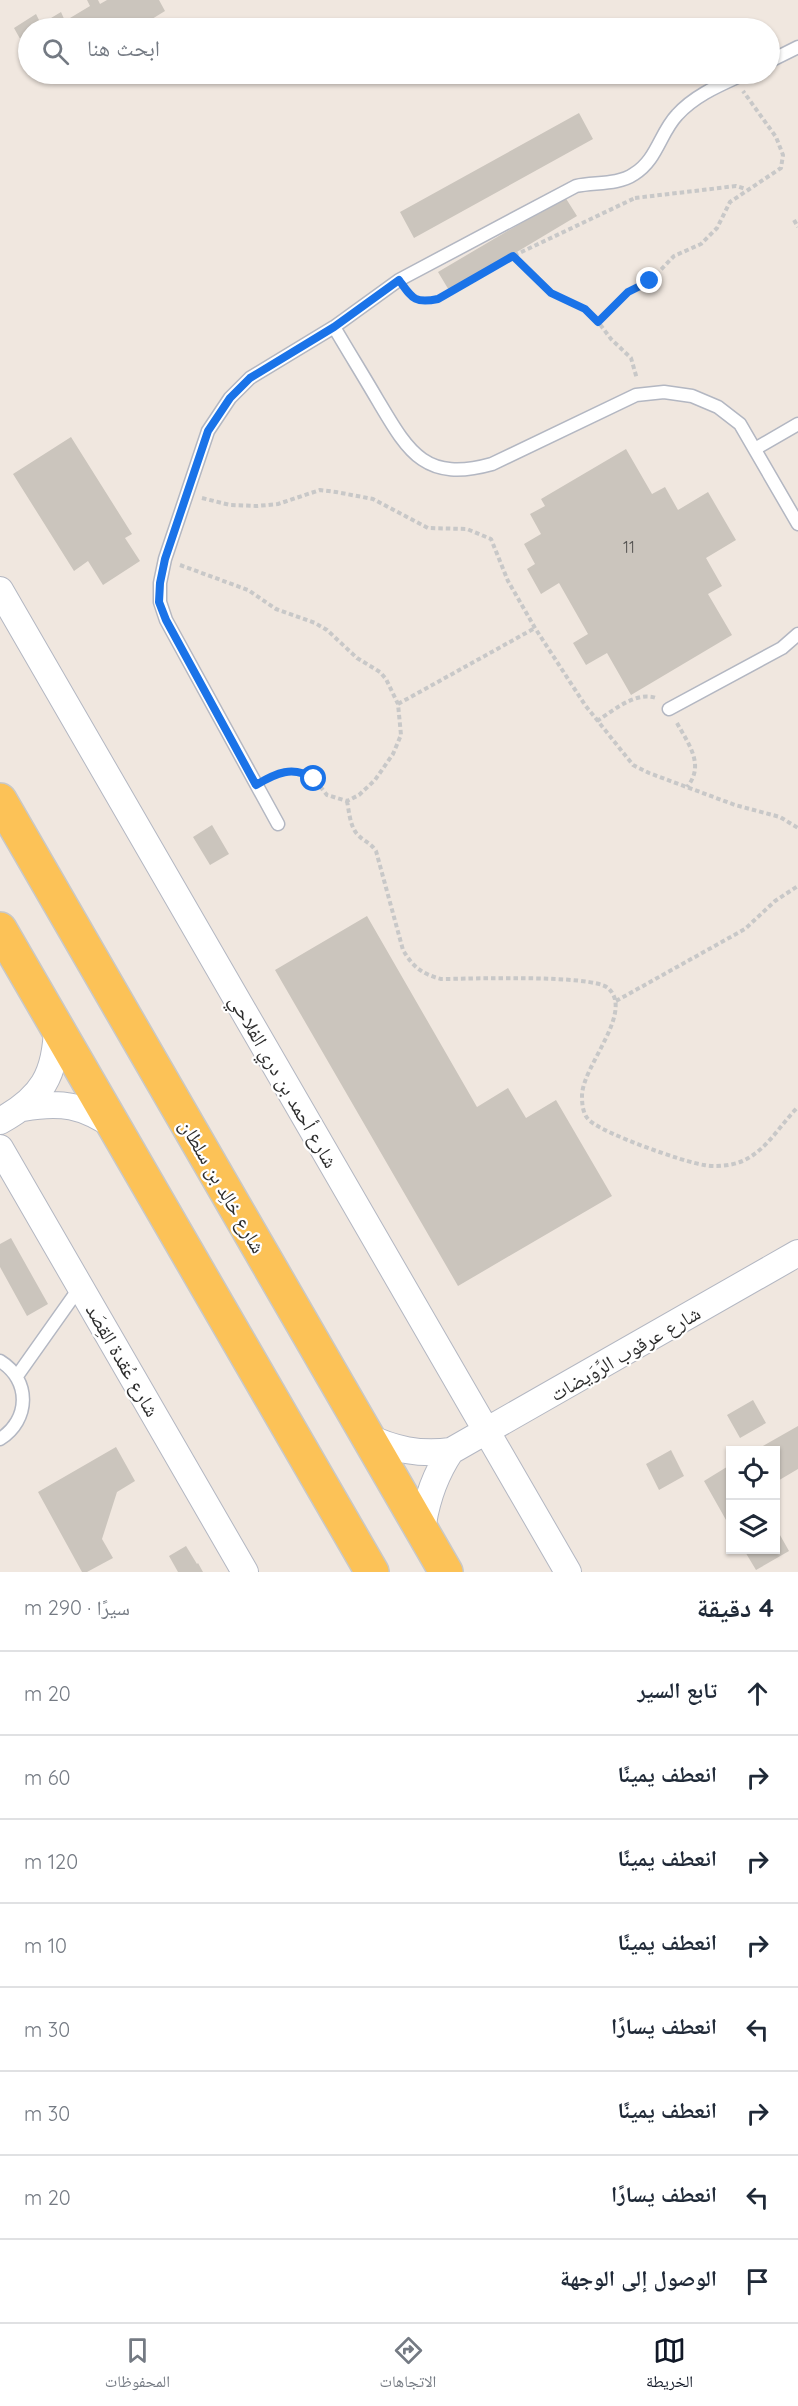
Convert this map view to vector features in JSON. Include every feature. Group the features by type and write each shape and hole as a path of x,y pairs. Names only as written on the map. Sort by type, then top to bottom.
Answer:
{"main road":[{"name":"شارع خالِد بن سلطان","path":"0,800 446,1572"},
{"path":"0,929 372,1572"}],"street":[{"name":"شارع أحمد بن دري الفلاحي","path":"0,590 568,1572"},
{"path":"0,1121 23,1108 39,1092 50,1071 56,1049 57,1026"},
{"path":"23,1108 47,1104 71,1105 95,1113 115,1127"},
{"name":"شارع عُقدة القِصَد","path":"0,1148 245,1572"},
{"name":"شارع عرقوب الرِّوَيضات","path":"366,1436 382,1444 416,1453 450,1451 798,1253"},
{"path":"422,1530 428,1497 450,1451"}],"lane":[{"path":"780,56 798,47"},
{"path":"278,824 166,620 159,602 165,559 208,431 230,398 250,378 334,327 399,280 576,186 596,182 615,182 633,175 648,164 676,115 707,91 722,84"},
{"path":"334,327 405,446 424,461 446,469 469,470 492,464 636,395 664,392 692,396 718,407 740,424 798,524"},
{"path":"755,449 798,424"},
{"path":"669,709 782,648 798,634"},
{"path":"16,1376 81,1286"},
{"path":"0,1361 16,1376 23,1395 21,1415 10,1432 0,1439"}],"path":[{"path":"598,322 628,292 650,281 674,256 701,244 717,228 730,202 781,168 783,155 776,137 744,84"},
{"path":"596,182 635,198"},
{"path":"399,280 412,298 425,302 438,299 513,256 635,198 736,186 747,189"},
{"path":"794,220 798,228"},
{"path":"513,256 551,293 585,309 631,358 637,375 636,395"},
{"path":"188,494 230,505 257,506 278,504 320,490 373,499 428,528 467,529 491,538 508,581 535,628 585,705 633,765 735,805 780,817 798,828"},
{"path":"165,559 248,590 276,609 315,623 327,630 357,658 380,672 398,704 401,735 393,754 375,780 359,795 346,801 327,795 314,779 304,773 286,770 256,785"},
{"path":"398,704 535,628"},
{"path":"346,801 352,825 358,836 370,843 376,851 403,950 411,964 424,974 441,979 593,982 607,987 616,1000 616,1012 587,1075 582,1094 582,1108 589,1120 627,1140 702,1165 721,1166 740,1162 763,1149 798,1107"},
{"path":"616,1000 745,929 775,901 798,886"}],"building":[{"path":"87,0 98,0 100,4 107,0 159,0 165,11 154,18 70,18 90,6"},
{"path":"61,12 64,18 51,18"},
{"path":"579,113 593,139 414,238 400,212"},
{"path":"565,197 577,216 450,292 438,272"},
{"path":"71,437 132,534 125,538 140,561 103,585 88,561 74,571 13,474"},
{"path":"626,449 652,494 665,487 678,510 708,492 736,540 706,558 722,586 708,594 732,635 631,695 607,653 586,665 573,643 588,634 559,583 541,594 527,569 535,564 524,544 541,534 530,514 545,506 541,499"},
{"path":"212,825 229,854 210,865 193,837"},
{"path":"367,916 477,1107 508,1088 526,1118 556,1100 612,1196 458,1286 275,970"},
{"path":"11,1238 48,1304 27,1316 0,1267 0,1244"},
{"path":"753,1400 766,1423 740,1438 727,1415"},
{"path":"798,1426 798,1469 780,1480 780,1446 763,1446"},
{"path":"116,1447 135,1481 117,1492 102,1539 113,1558 87,1572 82,1572 38,1492"},
{"path":"671,1450 684,1476 659,1490 646,1464"},
{"path":"726,1467 726,1520 704,1481"},
{"path":"780,1535 789,1551 756,1570 746,1554 780,1554"},
{"path":"186,1546 203,1572 178,1572 169,1556"}],"route":[{"path":"314,779 304,773 286,770 256,785 166,620 159,602 165,559 208,431 218,414 250,378 334,327 399,280 412,298 425,302 438,299 513,256 551,293 585,309 598,322 628,292 650,281"}]}
